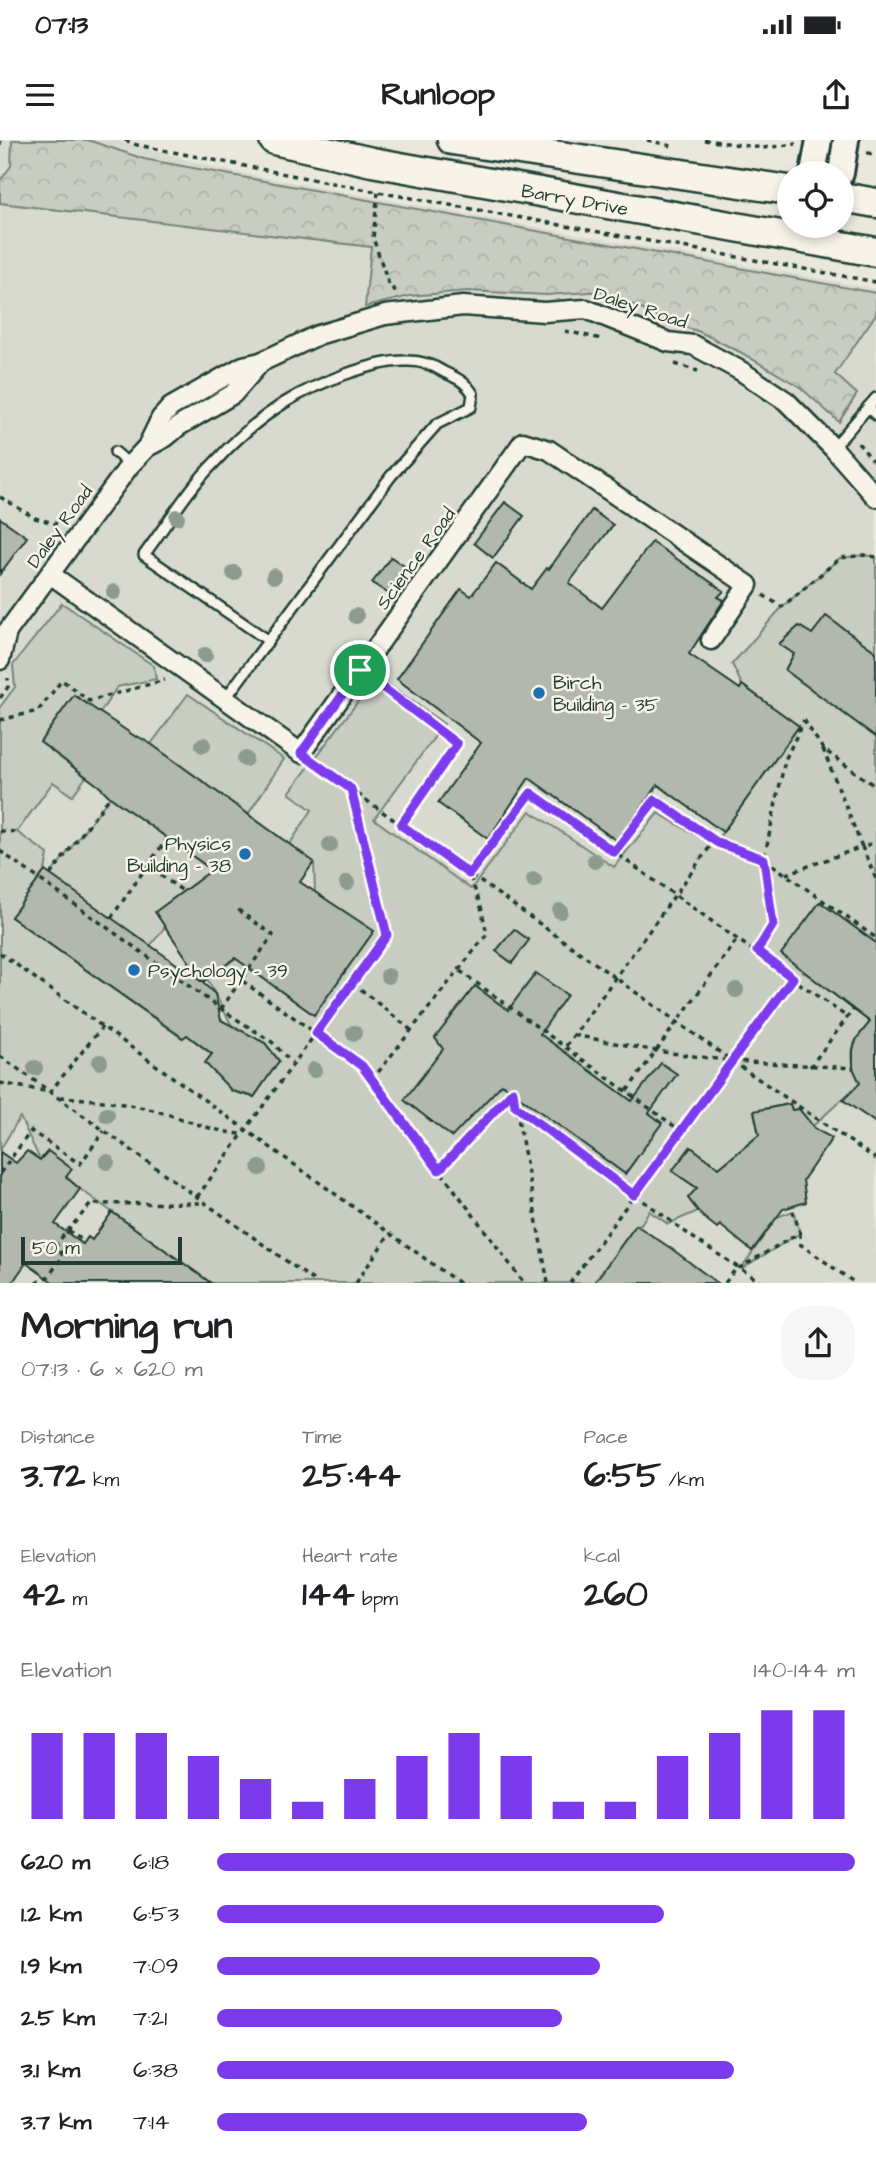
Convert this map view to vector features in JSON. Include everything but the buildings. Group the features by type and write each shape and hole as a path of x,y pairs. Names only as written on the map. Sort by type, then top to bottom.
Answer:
{"main road":[{"name":"Barry Drive","path":"274,140 372,162 777,227"},
{"name":"Barry Drive","path":"452,140 777,188"},
{"path":"854,199 876,203"},
{"name":"Barry Drive","path":"832,238 876,252"}],"street":[{"path":"815,161 819,140"},
{"path":"843,161 846,140"},
{"name":"Daley Road","path":"0,660 4,634 130,465 147,447 233,394 261,362 318,335 385,315 463,306 544,312 586,309 668,342 694,345 741,371 786,401 833,448 876,497"},
{"name":"Science Road","path":"301,753 523,442 549,450 748,585 711,640"},
{"path":"50,574 301,753"}],"lane":[{"path":"225,699 269,641 391,476 437,424 471,407 473,394 467,384 423,362 383,363 349,373 283,404 243,435 198,481 144,555 269,641"},
{"path":"833,448 876,398"},
{"path":"868,407 876,415"},
{"path":"115,452 130,465"}],"path":[{"path":"125,140 137,145 378,192 876,282"},
{"path":"704,140 763,148 786,145"},
{"path":"0,141 0,149"},
{"path":"378,192 373,238 389,285 404,299"},
{"path":"847,431 876,464"},
{"path":"0,497 35,518 57,524"},
{"path":"762,594 782,607 840,558 865,555 876,557"},
{"path":"360,670 457,744 401,825"},
{"path":"0,720 38,711 62,680 89,701 168,679"},
{"path":"757,951 773,925 764,859 785,760 804,720 823,749 876,879"},
{"path":"823,749 876,787"},
{"path":"301,753 732,1061 876,1159"},
{"path":"197,1197 387,935 351,789"},
{"path":"469,874 531,793 847,1017"},
{"path":"50,875 110,797"},
{"path":"614,852 655,800 714,841 764,859 876,938"},
{"path":"0,831 17,832"},
{"path":"111,918 167,839"},
{"path":"565,1047 714,841"},
{"path":"786,874 876,842"},
{"path":"0,851 221,1009 272,1042 293,1064"},
{"path":"148,866 183,891"},
{"path":"372,1080 487,934 469,874"},
{"path":"221,1009 273,935 238,910"},
{"path":"627,1091 738,938"},
{"path":"0,953 244,1132 459,1283"},
{"path":"460,971 681,1131"},
{"path":"569,1283 793,978"},
{"path":"241,980 362,1066 524,1283"},
{"path":"353,983 411,1031"},
{"path":"810,1067 853,1010"},
{"path":"50,1092 103,1027"},
{"path":"573,1035 656,1051 732,1061 853,1068"},
{"path":"0,1056 317,1283"},
{"path":"0,1083 50,1092"},
{"path":"439,1170 513,1091 548,1283"},
{"path":"58,1097 96,1100 155,1111 224,1131 244,1132"},
{"path":"515,1106 634,1195 762,1283"},
{"path":"0,1173 31,1131 80,1164 104,1131"},
{"path":"36,1283 49,1276 63,1256 56,1244 91,1204 205,1203"},
{"path":"793,1211 800,1233 800,1244 855,1283"},
{"path":"68,1230 85,1242"},
{"path":"356,1283 390,1233"},
{"path":"725,1283 734,1271 800,1233"}],"shaded area":[{"path":"0,140 121,140 219,169 876,289 876,1283 0,1283"}],"green space":[{"path":"12,140 88,140 144,159 876,293 876,314 835,374 857,394 839,422 800,387 740,352 604,291 547,295 467,291 410,296 365,307 371,247 0,203 0,181 11,166"},
{"path":"865,555 876,557 876,652 826,616 812,634 799,626 780,643 794,654 785,670 876,737 876,943 820,902 782,954 876,1027 876,1041 861,1033 852,1051 860,1083 813,1126 799,1109 792,1110 789,1104 754,1111 759,1135 719,1168 690,1147 673,1171 697,1188 688,1198 698,1211 668,1224 649,1211 594,1283 211,1283 80,1189 66,1177 71,1169 48,1151 40,1160 20,1117 0,1150 0,707 15,687 13,665 62,603 154,666 156,679 117,687 100,713 74,695 40,742 86,777 72,796 53,782 17,832 48,854 45,871 11,917 182,1038 187,1035 211,1054 206,1063 232,1091 254,1097 279,1060 265,1043 232,1026 207,979 253,945 315,892 314,862 289,845 312,810 289,793 377,676 444,724 374,819 471,889 530,811 614,867 658,813 711,844 723,832 799,726 742,685 732,664 782,607 840,558"},
{"path":"188,694 284,759 247,816 151,744"},
{"path":"110,797 217,874 204,876 156,912 165,927 150,946 50,875"},
{"path":"793,1211 800,1233 741,1269 777,1217"}],"place":[{"name":"Birch Building - 35","path":"539,693"},
{"name":"Physics Building - 38","path":"245,854"},
{"name":"Psychology - 39","path":"134,970"}],"route":[{"path":"360,670 457,744 401,825 469,874 531,793 614,852 655,800 718,843 764,859 773,925 757,951 793,978 634,1195 515,1106 513,1091 439,1170 362,1066 316,1033 387,935 351,789 301,753 360,670"}]}
